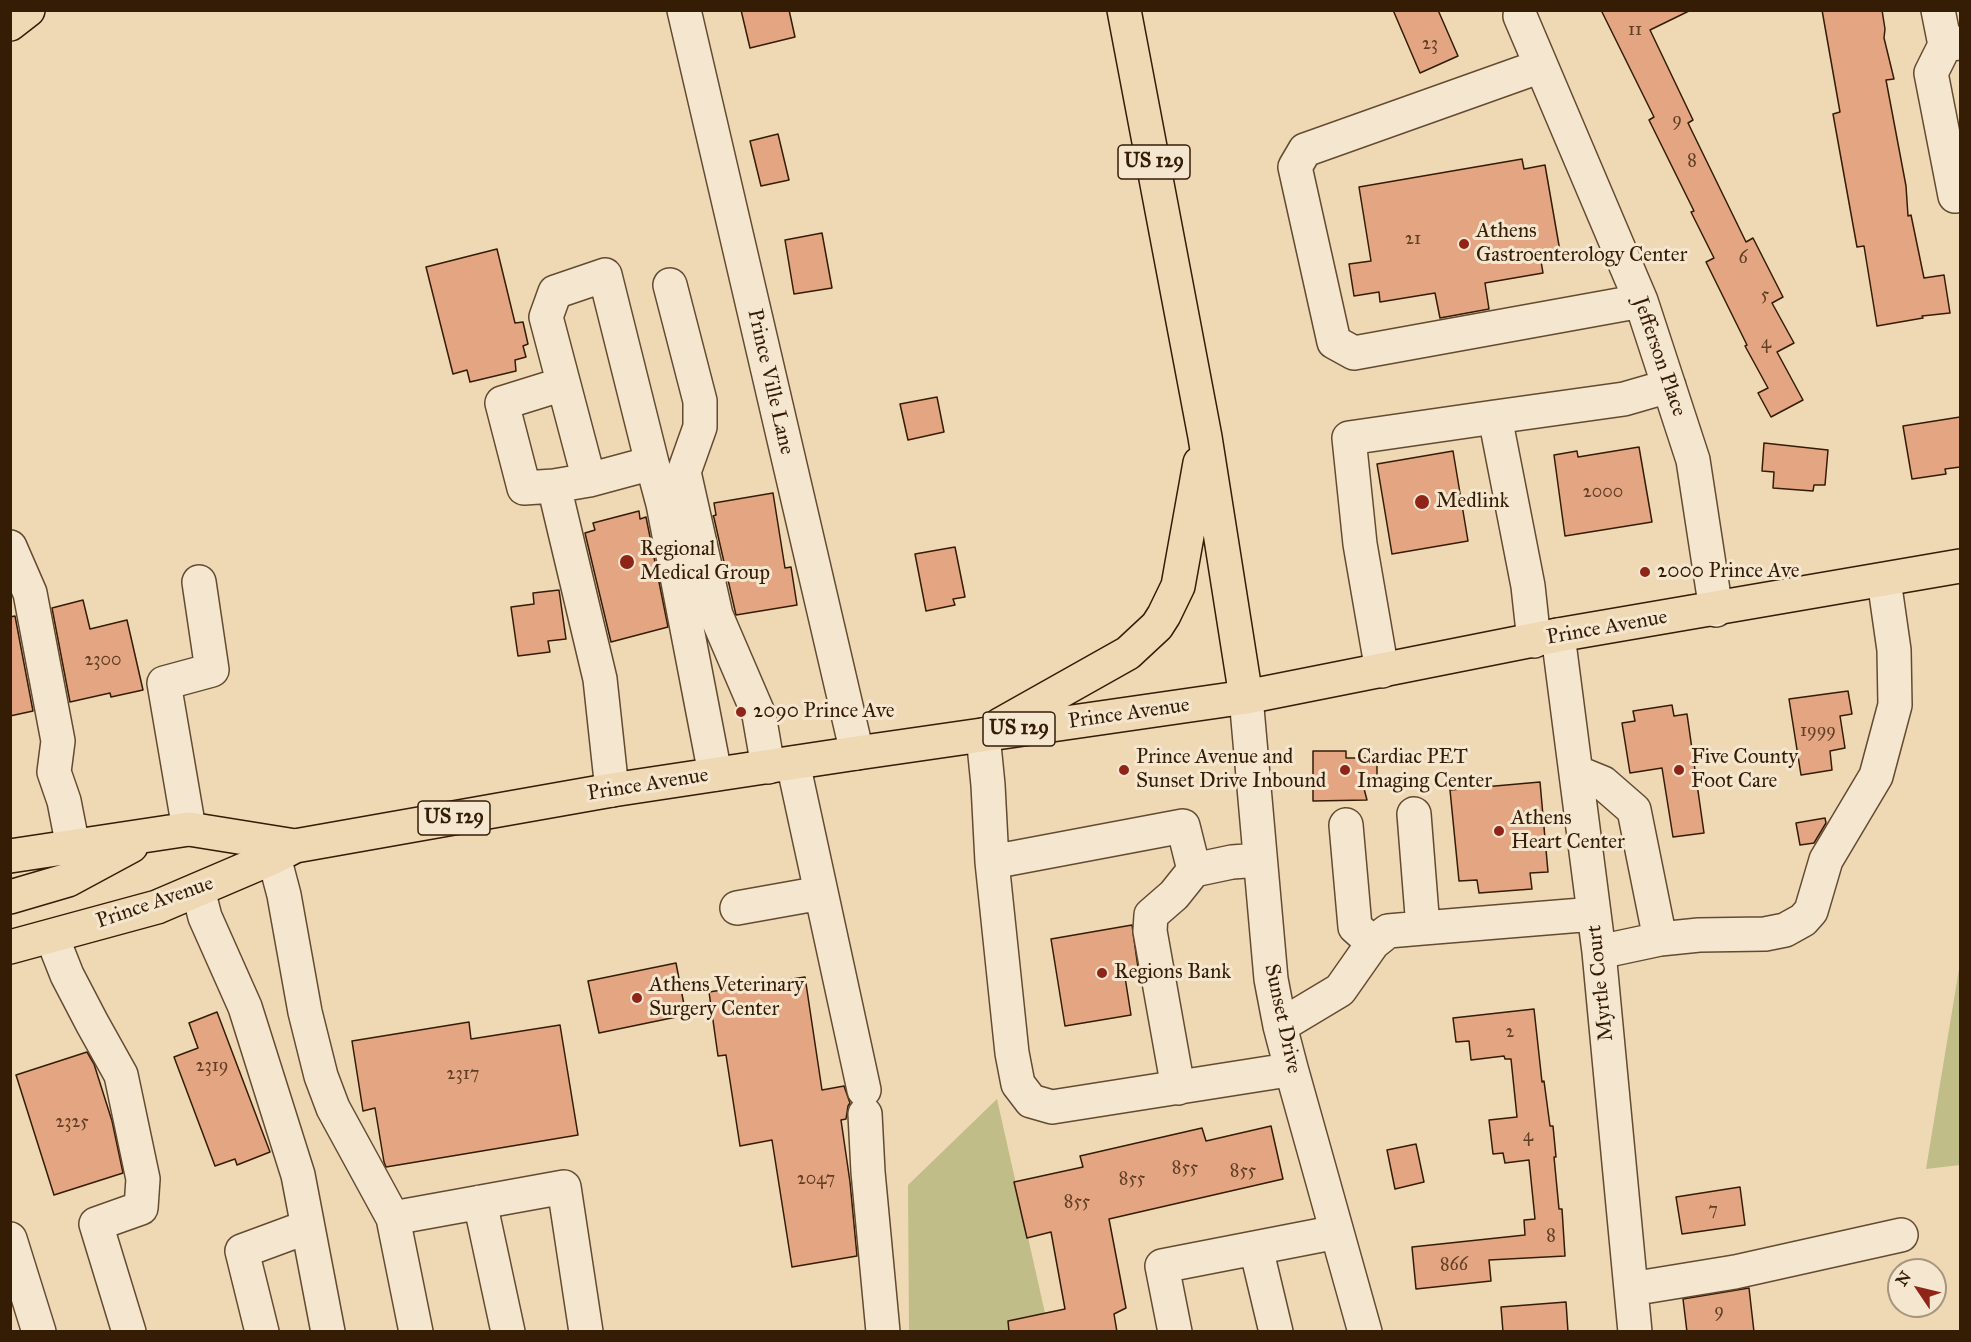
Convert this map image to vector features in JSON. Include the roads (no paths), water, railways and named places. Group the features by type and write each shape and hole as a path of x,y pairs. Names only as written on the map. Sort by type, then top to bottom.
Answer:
{"main road":[{"path":"10,24 28,10"},
{"name":"US 129","path":"1124,10 1205,437 1246,697"},
{"path":"983,735 1128,653 1157,626 1178,586 1205,437"},
{"name":"Prince Avenue","path":"10,947 157,907 285,852 612,790 1246,697 1546,638 1960,566"},
{"name":"Prince Avenue","path":"10,856 189,830 285,852"},
{"path":"10,897 68,880 151,835"}],"street":[{"name":"Prince Ville Lane","path":"684,10 857,753"},
{"path":"1938,10 1953,44 1931,73 1955,196 1960,195"},
{"name":"Jefferson Place","path":"1520,16 1641,301 1693,460 1716,610"},
{"path":"1541,66 1305,150 1295,167 1334,342 1354,353 1641,301"},
{"path":"589,480 546,317 555,292 605,275 663,504 715,774"},
{"path":"670,285 700,401 700,427 684,472 716,615 780,765 821,893 864,1102 879,1330"},
{"path":"563,384 502,403 524,488 589,480 652,463"},
{"path":"1382,671 1360,544 1349,438 1624,399 1669,386"},
{"name":"Myrtle Court","path":"1495,417 1527,586 1546,638 1576,772 1599,952 1635,1332"},
{"path":"554,486 600,679 612,790"},
{"path":"10,547 30,593 58,741 54,772 64,801 73,847"},
{"path":"1599,952 1660,939 1699,935 1765,934 1785,930 1803,920 1811,911 1826,860 1876,776 1895,705 1894,650 1884,580"},
{"path":"189,830 164,683 212,670 199,582"},
{"name":"Sunset Drive","path":"1246,697 1271,979 1291,1068 1365,1332"},
{"path":"983,735 992,862 1012,1053 1018,1084 1031,1101 1052,1107 1291,1068"},
{"path":"1576,772 1603,783 1634,810 1660,939"},
{"path":"1414,814 1424,928"},
{"path":"1346,825 1355,927 1373,943"},
{"path":"992,862 1183,826 1194,870"},
{"path":"285,852 284,895 305,1012 321,1076 333,1108 393,1218 416,1332"},
{"path":"1178,1088 1150,931 1151,915 1174,895 1194,870 1232,862 1260,860"},
{"path":"198,890 205,916 245,1007 298,1175 328,1332"},
{"path":"737,908 821,893"},
{"path":"1280,1026 1341,990 1373,943 1388,931 1594,914"},
{"path":"51,937 82,1004 121,1075 144,1179 141,1209 96,1224 129,1332"},
{"path":"393,1218 564,1187 586,1332"},
{"path":"480,1202 508,1332"},
{"path":"262,1332 242,1251 307,1227"},
{"path":"1175,1332 1162,1266 1337,1232"},
{"path":"1631,1289 1735,1272 1901,1235"},
{"path":"10,1239 39,1332"},
{"path":"1256,1248 1276,1332"}],"place":[{"name":"Athens Gastroenterology Center","path":"1464,244"},
{"name":"Medlink","path":"1422,502"},
{"name":"Regional Medical Group","path":"627,562"},
{"name":"2000 Prince Ave","path":"1645,572"},
{"name":"2090 Prince Ave","path":"741,712"},
{"name":"Prince Avenue and Sunset Drive Inbound","path":"1124,770"},
{"name":"Cardiac PET Imaging Center","path":"1345,770"},
{"name":"Five County Foot Care","path":"1679,770"},
{"name":"Athens Heart Center","path":"1499,831"},
{"name":"Regions Bank","path":"1102,973"},
{"name":"Athens Veterinary Surgery Center","path":"637,998"}]}
